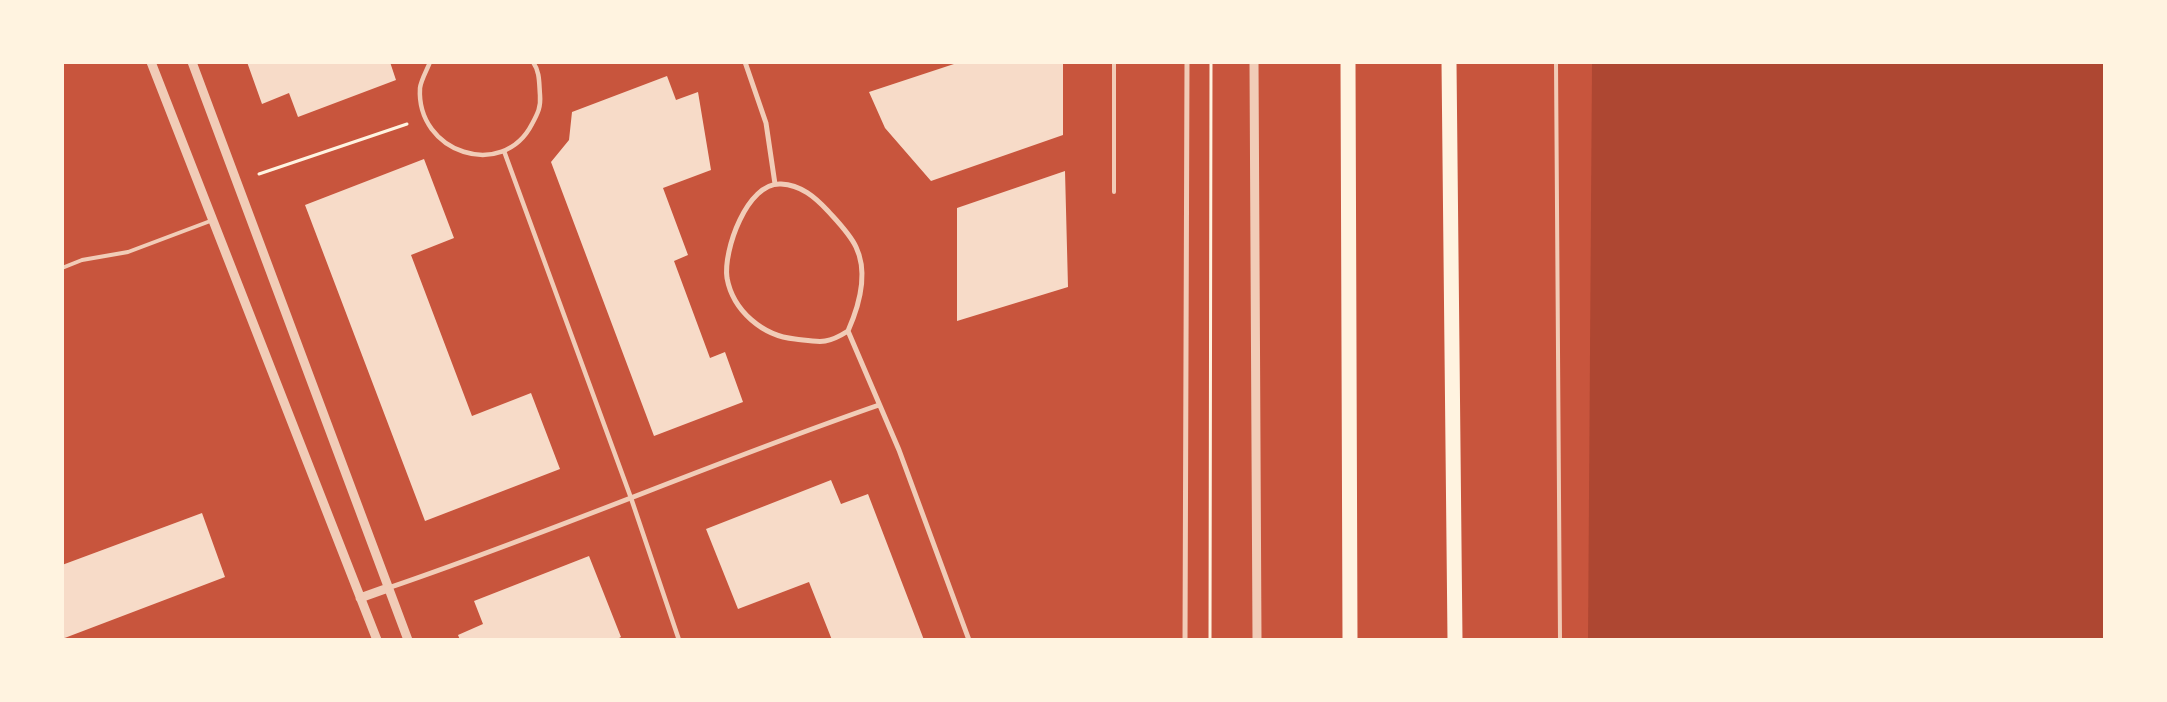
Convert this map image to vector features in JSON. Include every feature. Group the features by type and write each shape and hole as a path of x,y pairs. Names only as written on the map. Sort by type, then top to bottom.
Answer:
{"highway":[{"path":"1348,62 1350,640"},
{"path":"1449,62 1455,640"}],"street":[{"path":"151,62 336,530 377,640"},
{"path":"192,62 408,640"},
{"path":"430,62 420,87 424,118 443,143 472,155 504,152 526,136 541,107 538,70 532,62"},
{"path":"745,62 766,123 775,184"},
{"path":"1185,640 1187,62"},
{"path":"1254,62 1257,640"},
{"path":"504,152 631,498 679,640"},
{"path":"775,184 792,184 812,195 842,226 856,247 862,274 859,306 848,331 830,342 779,338 757,325 737,305 727,277 730,245 743,214 756,196 775,184"},
{"path":"848,331 900,450 969,640"},
{"path":"360,598 459,563 879,405"}],"lane":[{"path":"1114,62 1114,192"},
{"path":"1556,62 1560,640"},
{"path":"62,268 82,260 128,252 213,220"}],"path":[{"path":"1210,640 1211,62"},
{"path":"238,182 424,118"}],"shaded area":[{"path":"1592,63 2104,63 2104,639 1588,639"}],"building":[{"path":"247,62 390,62 396,80 298,117 289,93 262,104"},
{"path":"960,62 1063,62 1063,135 931,181 885,128 869,92"},
{"path":"667,76 676,100 698,92 711,170 663,188 688,255 674,261 710,358 725,352 743,402 654,436 551,162 569,140 572,112"},
{"path":"424,159 454,238 411,255 472,416 531,393 560,469 425,521 305,205"},
{"path":"1065,171 1068,287 957,321 957,208"},
{"path":"831,480 841,504 868,494 924,640 832,640 809,582 738,609 706,529"},
{"path":"202,513 225,577 62,639 62,565"},
{"path":"589,556 621,637 615,640 460,640 458,635 483,624 474,601"}]}
